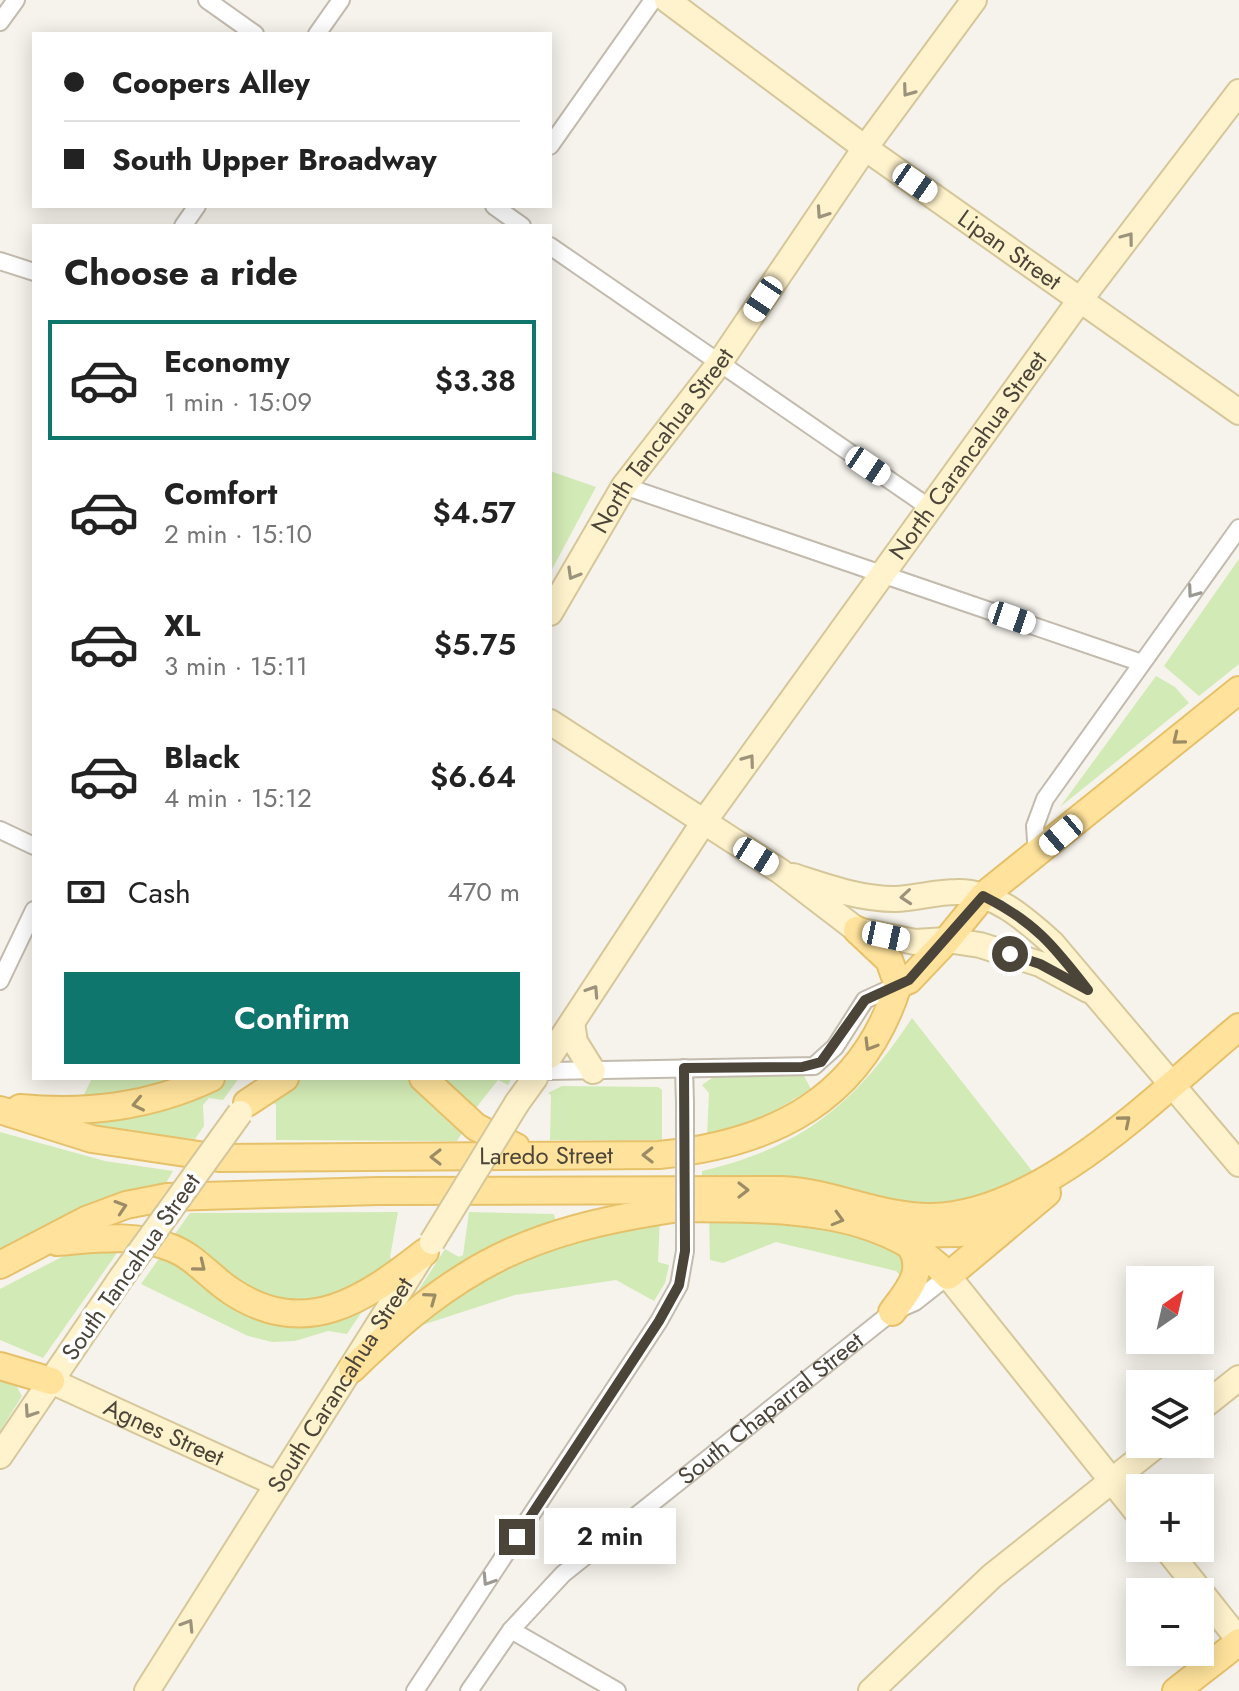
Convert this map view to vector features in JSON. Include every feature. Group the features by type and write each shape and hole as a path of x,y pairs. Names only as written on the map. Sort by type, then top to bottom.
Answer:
{"main road":[{"name":"Lipan Street","path":"667,0 865,148 1239,412"},
{"name":"North Tancahua Street","path":"552,610 624,486 718,365 865,148 974,0"},
{"name":"North Carancahua Street","path":"703,823 1080,300 1238,96"},
{"name":"Laredo Street","path":"0,1108 92,1139 187,1155 542,1157 690,1152 724,1147 780,1126 835,1089 858,1066 889,1013 898,985 909,980 983,896 1239,690"},
{"path":"552,723 780,871 857,930 889,960 898,985"},
{"path":"552,1053 703,823"},
{"path":"780,871 850,894 895,899 959,891 983,896 1018,913 1052,943 1088,990 1172,1082 1239,1164"},
{"path":"857,930 915,942 947,940 980,945 1040,964 1088,990"},
{"path":"572,1023 575,1042 593,1071"},
{"path":"0,1265 113,1210 167,1197 378,1191 781,1190 828,1195 894,1214 932,1217 1000,1204 1038,1186 1079,1159 1239,1027"},
{"path":"0,1108 112,1109 158,1099 206,1080"},
{"name":"South Tancahua Street","path":"0,1456 261,1080"},
{"path":"243,1108 282,1080"},
{"path":"425,1080 476,1127 502,1142 542,1157"},
{"name":"South Carancahua Street","path":"147,1691 275,1483 352,1369 534,1080"},
{"path":"948,1276 1049,1191 1079,1159"},
{"path":"378,1191 506,1205 815,1213 883,1234 911,1247 948,1276 1126,1498"},
{"path":"352,1369 419,1308 480,1266 511,1250 580,1225 677,1208"},
{"path":"883,1234 961,1233 986,1229 1020,1214"},
{"path":"45,1244 112,1237 147,1240 174,1249 256,1305 307,1313 335,1309 358,1300 428,1247"},
{"path":"892,1312 918,1269 911,1247"},
{"path":"0,1366 51,1381"},
{"path":"1214,1398 1239,1378"},
{"name":"Agnes Street","path":"51,1381 275,1483"},
{"path":"871,1691 992,1576 1141,1458"},
{"path":"1176,1691 1239,1641 1177,1562"}],"street":[{"path":"0,22 16,0"},
{"path":"207,0 252,32"},
{"path":"318,32 341,0"},
{"path":"552,143 653,0"},
{"path":"500,213 519,224"},
{"path":"552,247 718,365 930,508"},
{"path":"0,261 32,271"},
{"path":"624,486 1142,663"},
{"path":"1037,855 1035,826 1045,799 1239,528"},
{"path":"0,830 32,845"},
{"path":"0,981 32,914"},
{"path":"552,1071 814,1066 835,1047 865,1000 898,985"},
{"path":"415,1691 659,1321 679,1285 685,1251 684,1068"},
{"name":"South Chaparral Street","path":"469,1691 511,1630 563,1574 892,1312 915,1302 948,1276"},
{"path":"511,1630 617,1691"}],"green space":[{"path":"552,472 596,487 552,569"},
{"path":"1239,559 1239,664 1199,696 1164,666"},
{"path":"1156,676 1175,687 1189,703 1060,807"},
{"path":"912,1018 1033,1172 1032,1176 977,1201 925,1207 702,1179 702,1171 769,1149 824,1118 870,1075"},
{"path":"716,1075 804,1076 811,1089 763,1118 707,1136 709,1093 702,1085"},
{"path":"91,1080 182,1080 163,1087 81,1101"},
{"path":"220,1080 238,1080 223,1100 209,1098 203,1105 204,1126 195,1139 151,1136 91,1124 91,1117 207,1087"},
{"path":"294,1080 416,1080 466,1127 457,1141 276,1140 276,1105 271,1099"},
{"path":"439,1080 498,1080 472,1113"},
{"path":"562,1086 658,1087 662,1090 662,1140 550,1140 551,1095 548,1093"},
{"path":"0,1132 105,1161 173,1171 166,1183 94,1201 0,1253"},
{"path":"398,1212 390,1257 393,1261 364,1287 319,1304 261,1298 172,1238 190,1213"},
{"path":"469,1212 554,1214 556,1224 422,1294 418,1291 445,1249 459,1257 463,1255"},
{"path":"709,1215 831,1222 909,1258 906,1282 896,1271 776,1242 723,1263 710,1260"},
{"path":"660,1216 658,1262 669,1265 665,1283 654,1301 616,1280 515,1295 419,1326 414,1322 506,1258"},
{"path":"124,1243 43,1358 0,1340 0,1289 77,1249"},
{"path":"165,1250 248,1307 365,1307 347,1334 328,1331 295,1341 272,1342 248,1336 141,1284"},
{"path":"0,1374 13,1380 22,1396 0,1431"}],"route":[{"path":"517,1537 659,1321 679,1285 685,1251 684,1068 802,1067 821,1062 835,1047 865,1000 909,980 983,896 1018,913 1052,943 1088,990 1040,964 1010,954"}]}
